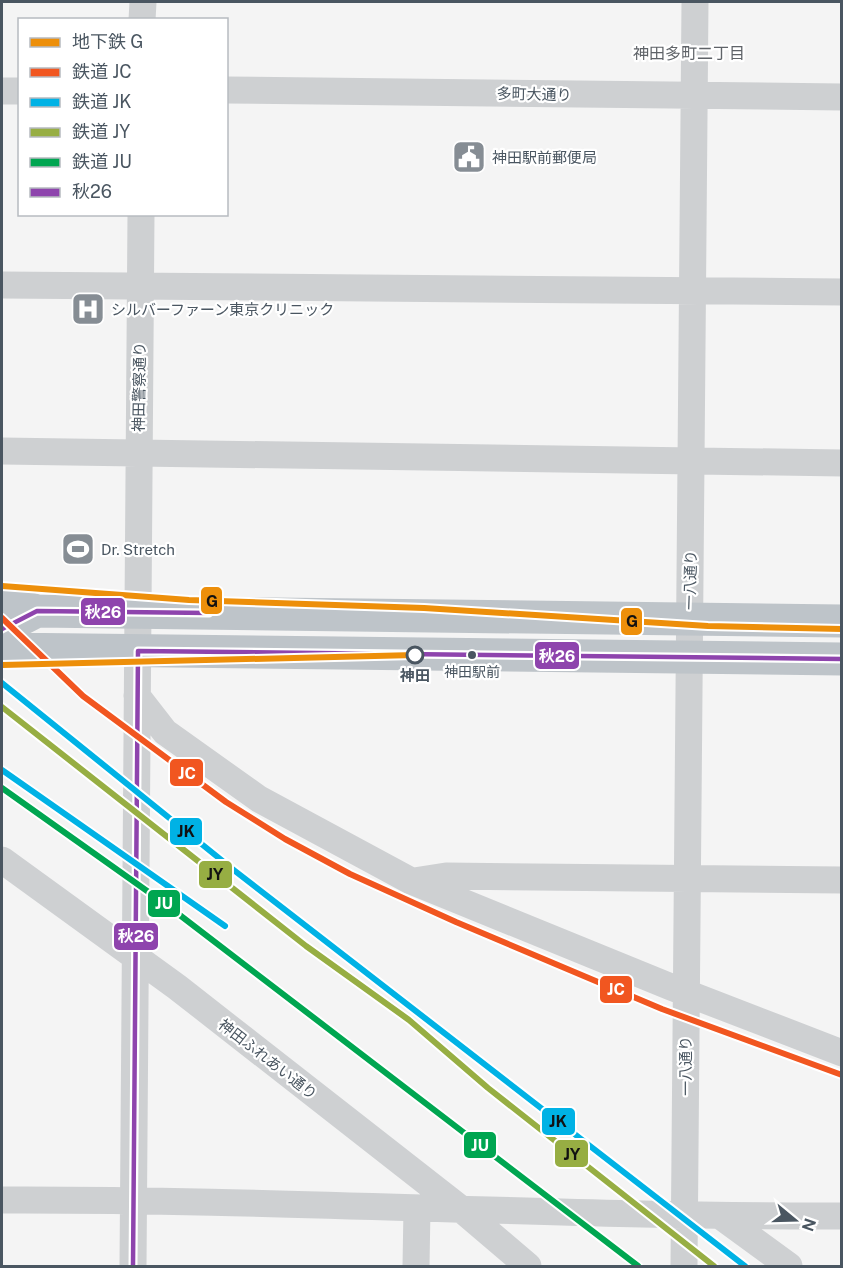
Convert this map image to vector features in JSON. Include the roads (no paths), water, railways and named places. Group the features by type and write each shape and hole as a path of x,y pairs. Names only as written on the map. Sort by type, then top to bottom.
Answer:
{"highway":[{"path":"2,602 38,611 842,621"},
{"path":"2,649 842,659"}],"street":[{"path":"142,2 142,18"},
{"name":"一八通り","path":"684,1266 688,657 692,581 695,2"},
{"path":"2,90 18,91"},
{"name":"多町大通り","path":"228,90 842,97"},
{"name":"神田警察通り","path":"133,1266 133,954 139,612 138,452 141,216"},
{"path":"2,285 842,292"},
{"path":"2,451 692,459 842,463"},
{"path":"137,696 165,732 259,799 411,881 686,993 842,1053"},
{"name":"神田ふれあい通り","path":"2,860 133,954 461,1209 528,1266"},
{"path":"411,881 446,876 842,880"},
{"path":"2,1200 133,1200 722,1216 842,1216"},
{"path":"416,1266 417,1208"},
{"path":"722,1216 789,1266"}],"metro line":[{"name":"G","path":"2,586 189,600 424,608 708,626 842,629"},
{"name":"G","path":"2,665 415,655"}],"rail line":[{"name":"JC","path":"2,618 83,696 226,802 285,839 350,874 456,922 662,1009 842,1075"},
{"name":"JK","path":"2,683 235,871 745,1266"},
{"name":"JY","path":"2,707 306,946 409,1020 488,1088 714,1266"},
{"name":"JK","path":"2,770 225,926"},
{"name":"JU","path":"2,788 164,903 638,1266"}],"place":[{"name":"神田駅前郵便局","path":"469,157"},
{"name":"シルバーファーン東京クリニック","path":"88,309"},
{"name":"Dr. Stretch","path":"78,549"},
{"name":"神田","path":"415,655"},
{"name":"神田駅前","path":"472,655"}],"district":[{"name":"神田多町二丁目","path":"689,53"}]}
